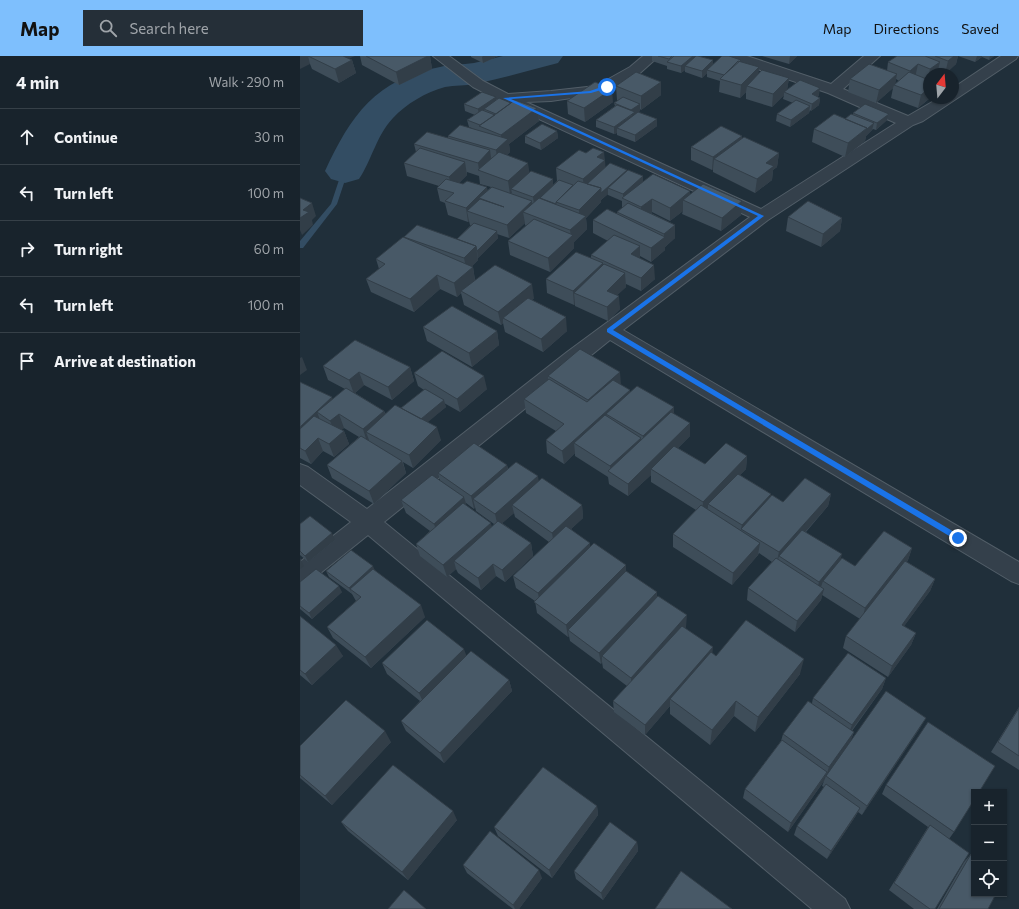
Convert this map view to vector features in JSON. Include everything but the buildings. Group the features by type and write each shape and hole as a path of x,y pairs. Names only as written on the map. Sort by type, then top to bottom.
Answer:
{"street":[{"path":"440,56 478,84 505,98 762,216"},
{"path":"505,98 551,96 600,90 635,70 652,56"},
{"path":"733,56 833,90 908,122"},
{"path":"833,90 873,56"},
{"path":"959,91 1011,56"},
{"path":"300,576 367,521 609,330 762,216 908,122 918,118 939,104"},
{"path":"609,330 1019,574"},
{"path":"300,473 367,521 836,909"}],"waterway":[{"path":"345,171 358,141 379,111 394,98 416,85 441,77 473,74 546,56"},
{"path":"300,246 334,204 345,171"}],"route":[{"path":"607,87 591,92 524,98 505,98 762,216 609,330 958,538"}]}
